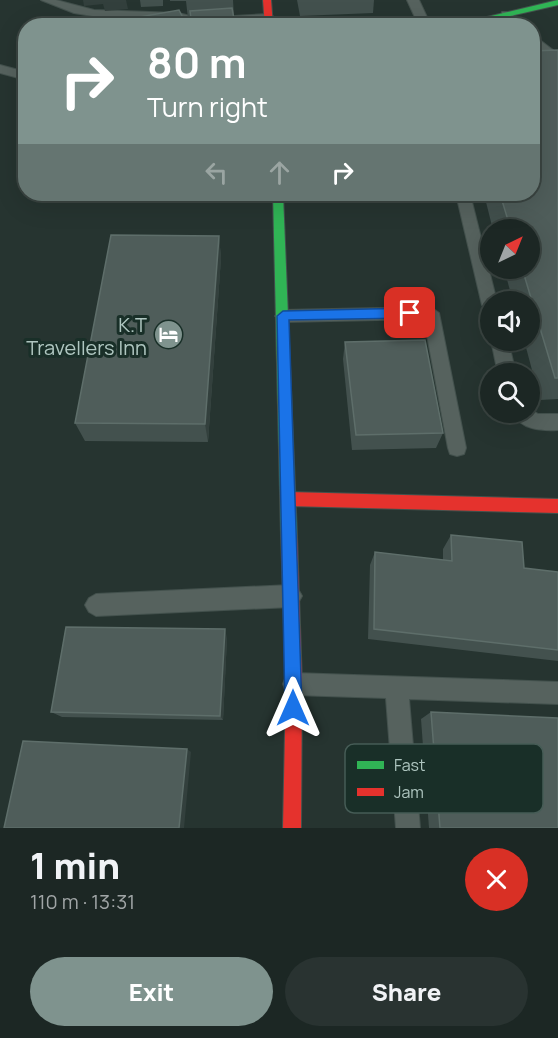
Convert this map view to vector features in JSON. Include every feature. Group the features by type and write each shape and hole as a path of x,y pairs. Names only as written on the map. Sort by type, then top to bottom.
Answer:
{"street":[{"path":"267,0 268,18"},
{"path":"493,18 558,2"},
{"path":"278,201 294,684 292,828"},
{"path":"288,499 558,506"}],"lane":[{"path":"47,0 60,7 106,15 177,16 182,18"},
{"path":"413,0 421,18"},
{"path":"506,14 510,18"},
{"path":"540,47 555,67"},
{"path":"0,69 18,74"},
{"path":"465,201 487,291"},
{"path":"283,316 431,313 457,448"},
{"path":"540,423 558,422"},
{"path":"96,605 291,596"},
{"path":"294,684 558,693"},
{"path":"397,688 401,744"},
{"path":"407,813 408,828"}],"building":[{"path":"232,8 234,18 191,18 190,11"},
{"path":"179,10 183,18 134,18"},
{"path":"558,50 558,378 555,378 540,328 540,291 529,291 525,279 540,279 540,219 508,219 502,201 540,201 540,51"},
{"path":"111,235 219,236 205,424 75,423"},
{"path":"425,340 443,433 356,435 345,342"},
{"path":"451,535 522,542 524,568 558,572 558,650 374,629 375,552 452,561"},
{"path":"66,627 225,629 220,716 51,712"},
{"path":"431,712 558,718 558,828 440,828 439,813 543,813 543,744 433,744"},
{"path":"23,741 187,749 179,828 4,828"}],"traffic: fast":[{"path":"488,18 558,2"},
{"path":"278,201 289,536"}],"traffic: jam":[{"path":"267,0 268,18"},
{"path":"288,499 558,506"},
{"path":"289,536 294,684 292,828"}],"place":[{"name":"K.T Travellers Inn","path":"168,335"}],"route":[{"path":"293,708 283,316 410,313"}]}
